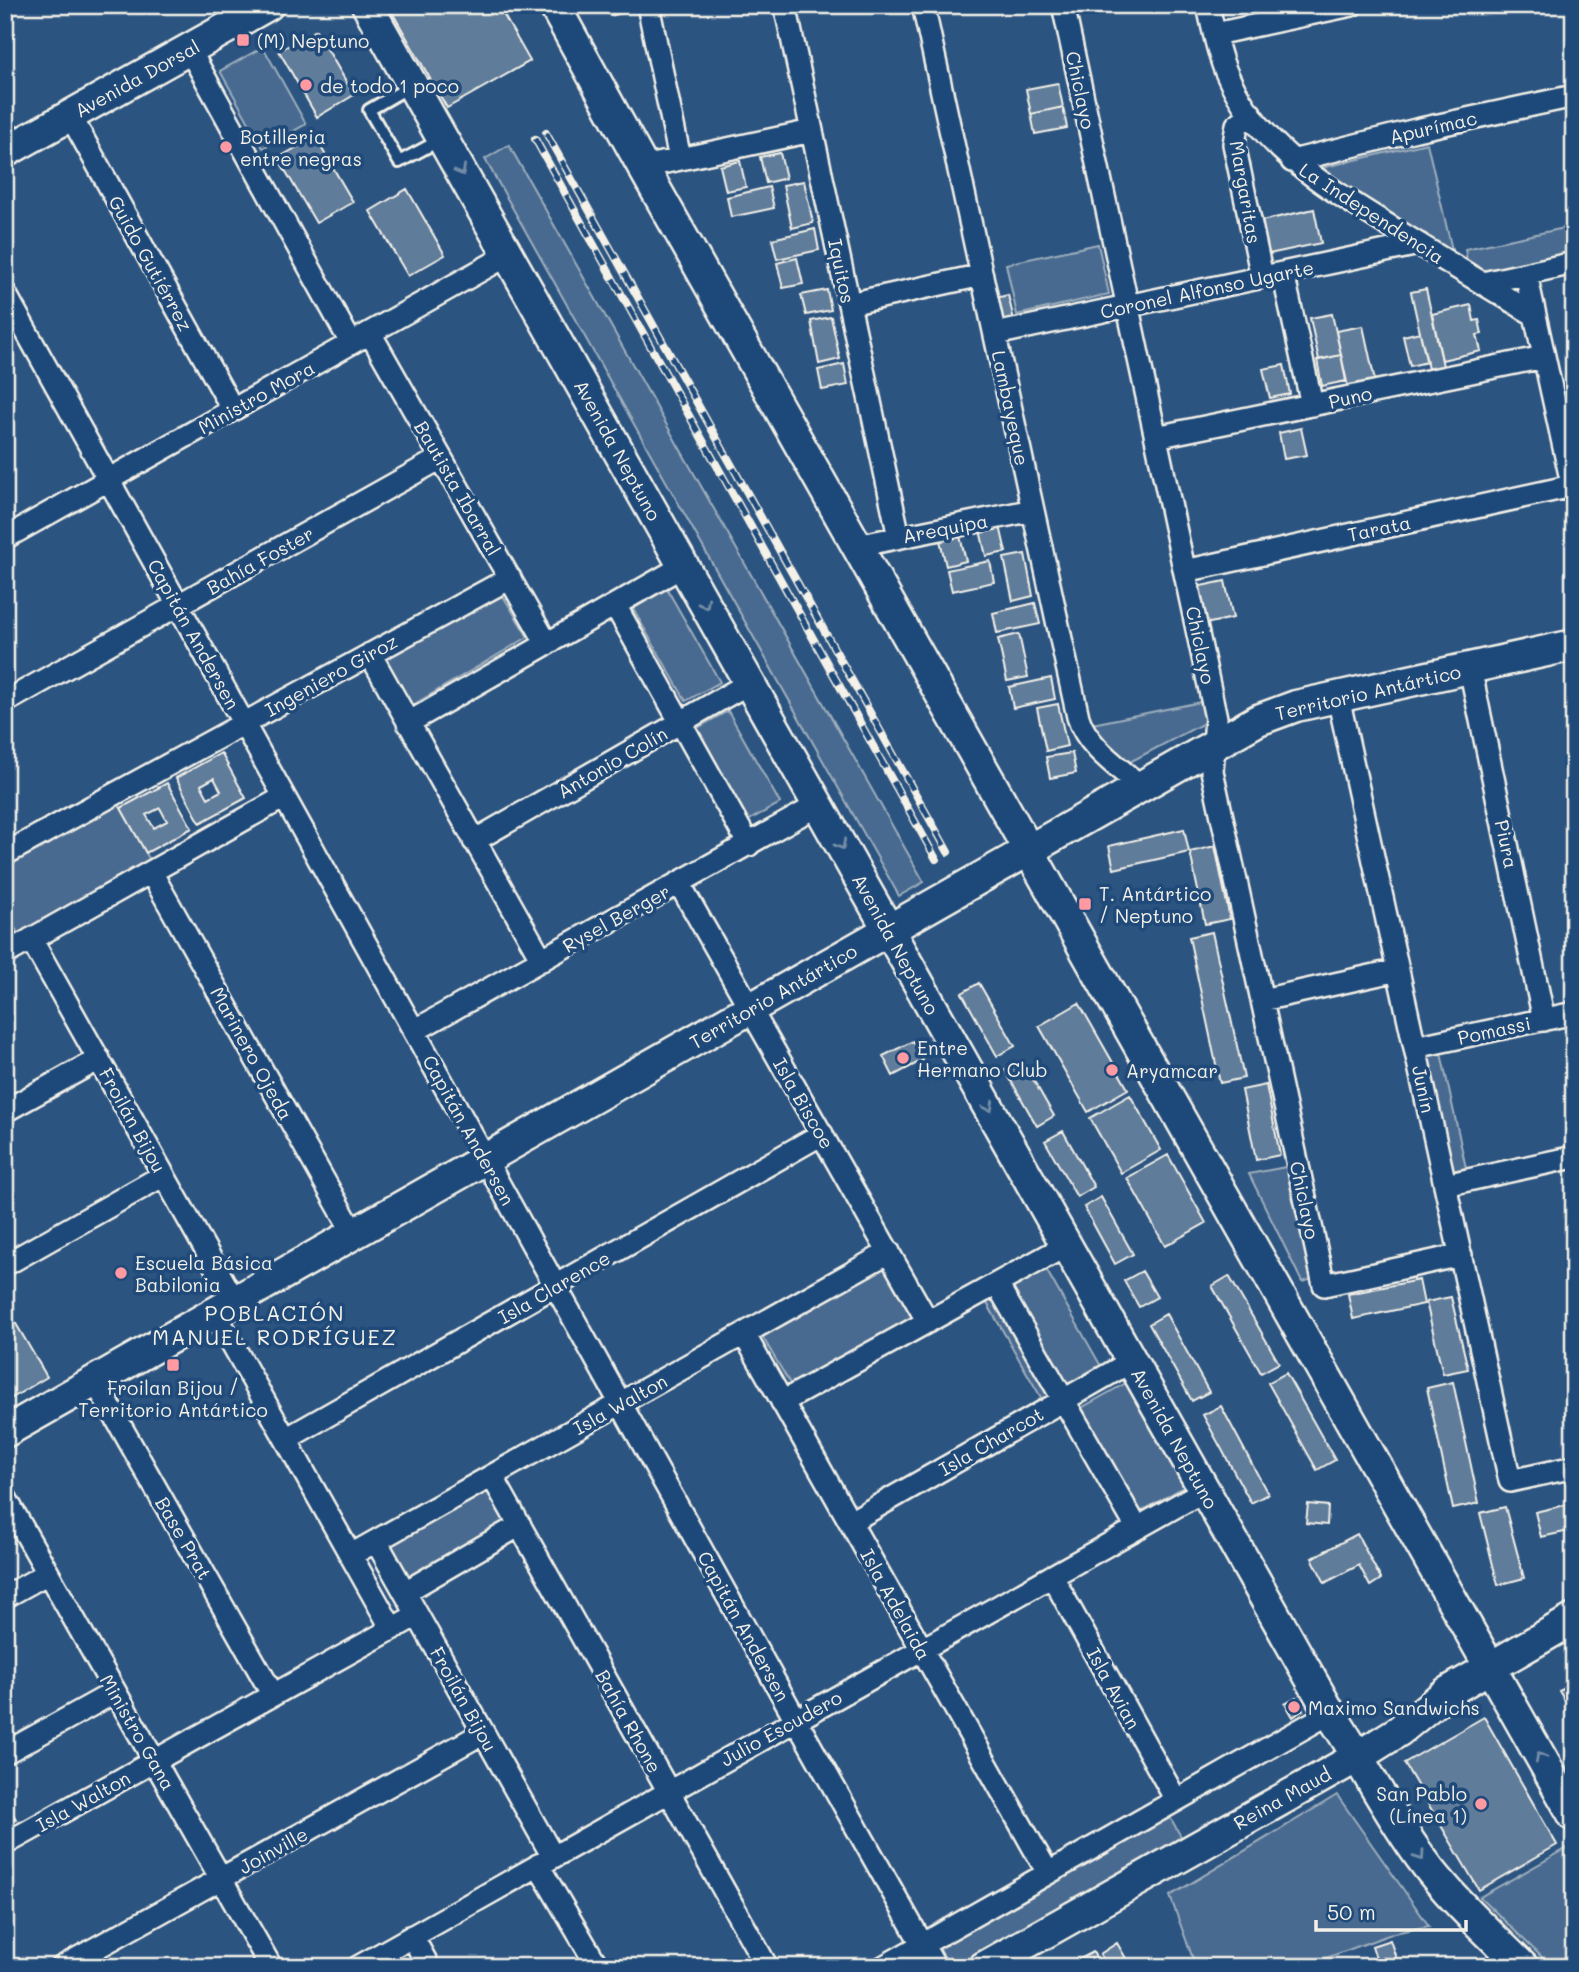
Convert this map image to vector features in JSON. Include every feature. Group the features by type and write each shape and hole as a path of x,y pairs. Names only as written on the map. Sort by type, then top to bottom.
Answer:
{"main road":[{"name":"Avenida Dorsal","path":"5,152 268,5"},
{"name":"Avenida Neptuno","path":"367,5 1330,1713 1437,1879 1523,1967"},
{"path":"554,5 1028,851 1574,1816"},
{"name":"Territorio Antártico","path":"5,1432 1273,713 1574,645"},
{"name":"Reina Maud","path":"984,1967 1359,1756 1399,1731 1446,1693 1574,1619"}],"street":[{"path":"648,5 680,159"},
{"name":"Iquitos","path":"785,5 899,537"},
{"name":"Lambayeque","path":"923,5 1080,724 1091,742 1141,787"},
{"name":"Chiclayo","path":"1063,5 1216,718 1212,771 1324,1285 1461,1255"},
{"name":"La Independencia","path":"1208,5 1226,72 1251,114 1292,161 1337,194 1535,315"},
{"path":"1215,34 1352,5"},
{"name":"Bautista Ibarral","path":"189,49 360,338 441,458 547,643"},
{"name":"Apurímac","path":"1292,161 1416,130 1574,96"},
{"name":"Margaritas","path":"1251,114 1237,125 1234,144 1312,405"},
{"name":"Guido Gutiérrez","path":"70,115 233,410"},
{"path":"643,167 812,131"},
{"name":"Coronel Alfonso Ugarte","path":"995,334 1419,244"},
{"name":"Ministro Mora","path":"5,538 508,255"},
{"path":"1483,283 1574,263"},
{"path":"1526,274 1573,490"},
{"path":"849,304 982,275"},
{"name":"Capitán Andersen","path":"5,293 935,1967"},
{"name":"Puno","path":"1156,437 1544,358"},
{"name":"Bahía Foster","path":"5,702 441,458"},
{"name":"Tarata","path":"1185,571 1573,490"},
{"name":"Arequipa","path":"857,546 1033,510"},
{"path":"408,723 683,566"},
{"name":"Ingeniero Giroz","path":"5,854 510,578"},
{"path":"615,605 748,845"},
{"path":"370,654 542,960"},
{"name":"Piura","path":"1470,668 1544,1020"},
{"name":"Antonio Colín","path":"474,841 749,683"},
{"name":"Junín","path":"1338,697 1510,1480 1574,1466"},
{"path":"7,949 32,939 284,797"},
{"name":"Rysel Berger","path":"414,1031 818,805"},
{"name":"Marinero Ojeda","path":"151,872 354,1234"},
{"name":"Isla Biscoe","path":"679,883 928,1322"},
{"name":"Froilán Bijou","path":"32,939 164,1175 286,1439 392,1629"},
{"path":"1262,1000 1398,970"},
{"name":"Pomassi","path":"1415,1047 1574,1013"},
{"path":"5,1111 99,1059"},
{"name":"Isla Clarence","path":"286,1439 821,1134"},
{"path":"1445,1185 1574,1157"},
{"path":"5,1265 164,1175"},
{"path":"782,1402 1067,1245"},
{"name":"Isla Walton","path":"351,1555 889,1252"},
{"path":"997,1284 1137,1528"},
{"name":"Isla Adelaida","path":"744,1334 1048,1873"},
{"name":"Isla Charcot","path":"850,1522 1132,1361"},
{"name":"Base Prat","path":"95,1381 273,1695"},
{"name":"Bahía Rhone","path":"492,1476 767,1967"},
{"name":"Julio Escudero","path":"358,1967 1205,1490"},
{"name":"Ministro Gana","path":"5,1497 271,1967"},
{"path":"405,1592 520,1525"},
{"name":"Froilán Bijou","path":"376,1541 484,1733 598,1967"},
{"path":"5,1597 48,1573"},
{"name":"Isla Avian","path":"1052,1576 1176,1800"},
{"name":"Isla Walton","path":"5,1844 417,1615"},
{"path":"5,1753 115,1692"},
{"path":"883,1967 1330,1713"},
{"name":"Joinville","path":"62,1967 484,1733"},
{"path":"412,1936 429,1967"}],"lane":[{"path":"412,85 369,110 399,162 442,139"}],"shaded area":[{"path":"263,47 306,124 263,148 220,71"},
{"path":"1427,143 1453,254 1317,169"},
{"path":"509,145 924,882 899,896 485,159"},
{"path":"1574,226 1574,258 1491,275 1467,261 1465,249"},
{"path":"1098,244 1109,294 1017,315 1006,264"},
{"path":"667,589 720,682 686,701 633,609"},
{"path":"500,591 528,637 411,706 384,659"},
{"path":"1201,702 1206,722 1128,763 1094,730 1092,724"},
{"path":"728,711 780,803 746,822 694,730"},
{"path":"118,803 151,862 19,935 5,910 5,863"},
{"path":"1441,1053 1466,1168 1447,1172 1422,1057"},
{"path":"1291,1166 1313,1279 1302,1282 1249,1174"},
{"path":"888,1263 916,1318 792,1387 762,1336"},
{"path":"1043,1264 1102,1368 1043,1401 984,1298"},
{"path":"1126,1383 1185,1486 1126,1520 1067,1416"},
{"path":"485,1488 505,1523 410,1578 390,1543"},
{"path":"1337,1795 1429,1926 1394,1933 1302,1967 1196,1967 1170,1896"},
{"path":"1166,1810 1183,1840 958,1967 950,1967 936,1942"},
{"path":"1573,1845 1574,1967 1552,1967 1480,1897"}],"building":[{"path":"388,5 498,5 530,61 447,108"},
{"path":"607,5 628,5 630,11 610,16"},
{"path":"316,30 354,95 317,117 279,51"},
{"path":"1058,83 1063,107 1031,114 1026,89"},
{"path":"1063,107 1067,128 1035,134 1031,114"},
{"path":"315,137 353,202 316,223 278,158"},
{"path":"780,153 786,178 766,183 760,157"},
{"path":"740,161 746,187 726,191 720,166"},
{"path":"804,181 813,223 792,228 783,185"},
{"path":"769,187 774,208 731,217 727,197"},
{"path":"407,189 445,255 408,276 370,211"},
{"path":"1314,209 1321,243 1264,255 1257,222"},
{"path":"815,229 819,250 777,259 772,239"},
{"path":"797,258 803,284 783,288 777,263"},
{"path":"1426,289 1443,366 1428,369 1411,292"},
{"path":"827,290 831,310 806,315 801,295"},
{"path":"1008,295 1014,320 1002,323 996,298"},
{"path":"1471,305 1474,321 1479,320 1482,334 1477,335 1481,351 1442,360 1432,314"},
{"path":"1332,314 1341,355 1319,360 1310,318"},
{"path":"831,317 840,359 819,364 811,321"},
{"path":"1363,326 1375,381 1348,387 1336,331"},
{"path":"1420,332 1427,362 1410,366 1403,336"},
{"path":"1341,355 1346,381 1322,386 1317,360"},
{"path":"844,364 848,385 822,390 818,370"},
{"path":"1284,365 1290,394 1270,398 1263,369"},
{"path":"1301,428 1307,455 1284,459 1279,433"},
{"path":"1000,526 1006,552 986,556 980,530"},
{"path":"960,536 966,561 946,566 940,540"},
{"path":"1025,554 1033,596 1013,601 1004,558"},
{"path":"990,561 994,582 952,591 947,570"},
{"path":"1225,581 1233,618 1205,624 1196,587"},
{"path":"1035,603 1040,624 997,633 993,613"},
{"path":"1019,634 1028,677 1007,681 998,639"},
{"path":"1051,678 1055,699 1013,708 1009,687"},
{"path":"1058,704 1067,746 1046,751 1037,708"},
{"path":"221,753 246,798 200,823 176,778","holes":["214,778 221,791 208,798 201,785"]},
{"path":"1072,753 1076,773 1050,778 1046,757"},
{"path":"167,783 192,828 146,853 121,808","holes":["160,808 167,821 154,828 146,815"]},
{"path":"1184,829 1189,852 1114,869 1109,846"},
{"path":"1215,846 1230,919 1205,924 1190,852"},
{"path":"1212,932 1244,1078 1220,1083 1189,937"},
{"path":"979,983 1015,1046 997,1056 962,993"},
{"path":"1079,1003 1128,1089 1088,1112 1039,1026"},
{"name":"Entre Hermano Club","path":"913,1041 923,1060 893,1076 883,1056"},
{"path":"1022,1060 1054,1116 1037,1126 1005,1070"},
{"path":"1266,1085 1280,1155 1256,1160 1242,1090"},
{"path":"1130,1095 1161,1150 1121,1173 1090,1118"},
{"path":"1063,1131 1094,1187 1077,1197 1045,1141"},
{"path":"1168,1155 1206,1223 1165,1246 1127,1178"},
{"path":"1101,1197 1133,1254 1115,1264 1084,1207"},
{"path":"1142,1271 1157,1297 1139,1307 1124,1281"},
{"path":"1229,1276 1279,1363 1261,1373 1212,1286"},
{"path":"1419,1280 1424,1304 1353,1319 1348,1294"},
{"path":"1451,1297 1468,1369 1443,1374 1426,1302"},
{"path":"1166,1314 1209,1392 1192,1401 1149,1324"},
{"path":"15,1322 47,1377 5,1402 5,1328"},
{"path":"1286,1373 1335,1460 1317,1470 1268,1383"},
{"path":"1453,1382 1479,1503 1453,1509 1427,1388"},
{"path":"1221,1406 1268,1494 1251,1503 1203,1415"},
{"path":"1574,1503 1574,1530 1541,1537 1535,1512"},
{"path":"1308,1504 1328,1506 1327,1525 1306,1523"},
{"path":"1505,1507 1524,1578 1498,1585 1480,1513"},
{"path":"1357,1534 1381,1579 1370,1586 1359,1565 1325,1583 1312,1558"},
{"path":"1574,1684 1574,1716 1559,1691"},
{"name":"Maximo Sandwichs","path":"1296,1697 1303,1710 1293,1717 1285,1703"},
{"name":"San Pablo (Línea 1)","path":"1484,1717 1557,1845 1479,1890 1404,1763"},
{"path":"5,1800 16,1819 5,1825"},
{"path":"1390,1940 1399,1967 1379,1967 1372,1946"},
{"path":"1117,1943 1131,1967 1108,1967 1100,1954"},
{"path":"1093,1952 1101,1967 1065,1967"}],"railway":[{"path":"546,133 948,852"},
{"path":"535,139 936,859"}],"place":[{"name":"(M) Neptuno","path":"243,40"},
{"name":"de todo 1 poco","path":"306,85"},
{"name":"Botilleria entre negras","path":"226,147"},
{"name":"T. Antártico / Neptuno","path":"1085,904"},
{"name":"Entre Hermano Club","path":"903,1058"},
{"name":"Aryamcar","path":"1112,1070"},
{"name":"Escuela Básica Babilonia","path":"121,1273"},
{"name":"Froilan Bijou / Territorio Antártico","path":"173,1365"},
{"name":"Maximo Sandwichs","path":"1294,1707"},
{"name":"San Pablo (Línea 1)","path":"1481,1804"}],"district":[{"name":"POBLACIÓN MANUEL RODRÍGUEZ","path":"275,1324"}]}
